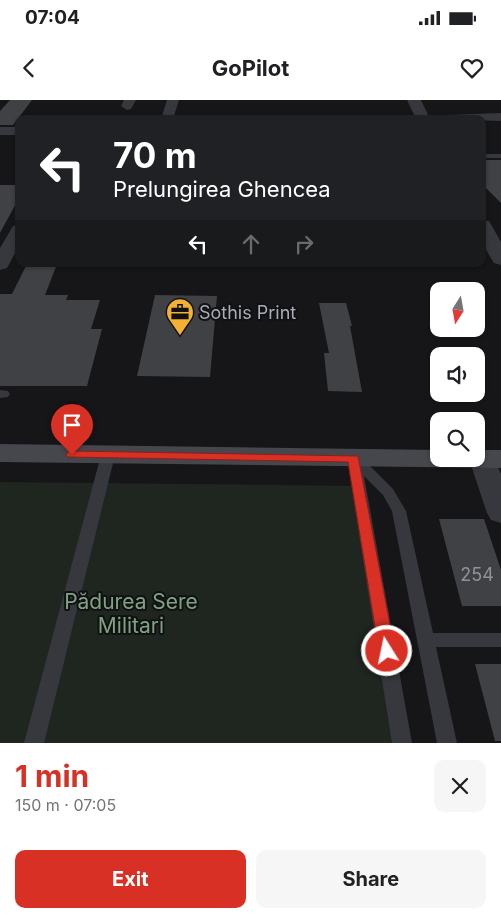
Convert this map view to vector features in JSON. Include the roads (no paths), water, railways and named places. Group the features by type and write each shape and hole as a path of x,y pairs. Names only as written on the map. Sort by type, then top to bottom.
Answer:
{"main road":[{"path":"0,453 430,459"}],"street":[{"path":"168,115 173,100"},
{"path":"414,100 421,115"},
{"path":"486,118 501,117"},
{"path":"0,131 15,130"},
{"path":"492,236 501,259"},
{"path":"0,264 10,238"},
{"path":"492,459 501,513"}],"lane":[{"path":"486,156 501,156"},
{"path":"34,743 108,455"},
{"path":"354,458 388,492 399,511 448,743"},
{"path":"354,458 402,743"},
{"path":"426,640 501,640"}],"place":[{"name":"Sothis Print","path":"180,336"}],"park label":[{"name":"Pădurea Sere Militari","path":"131,613"}]}
